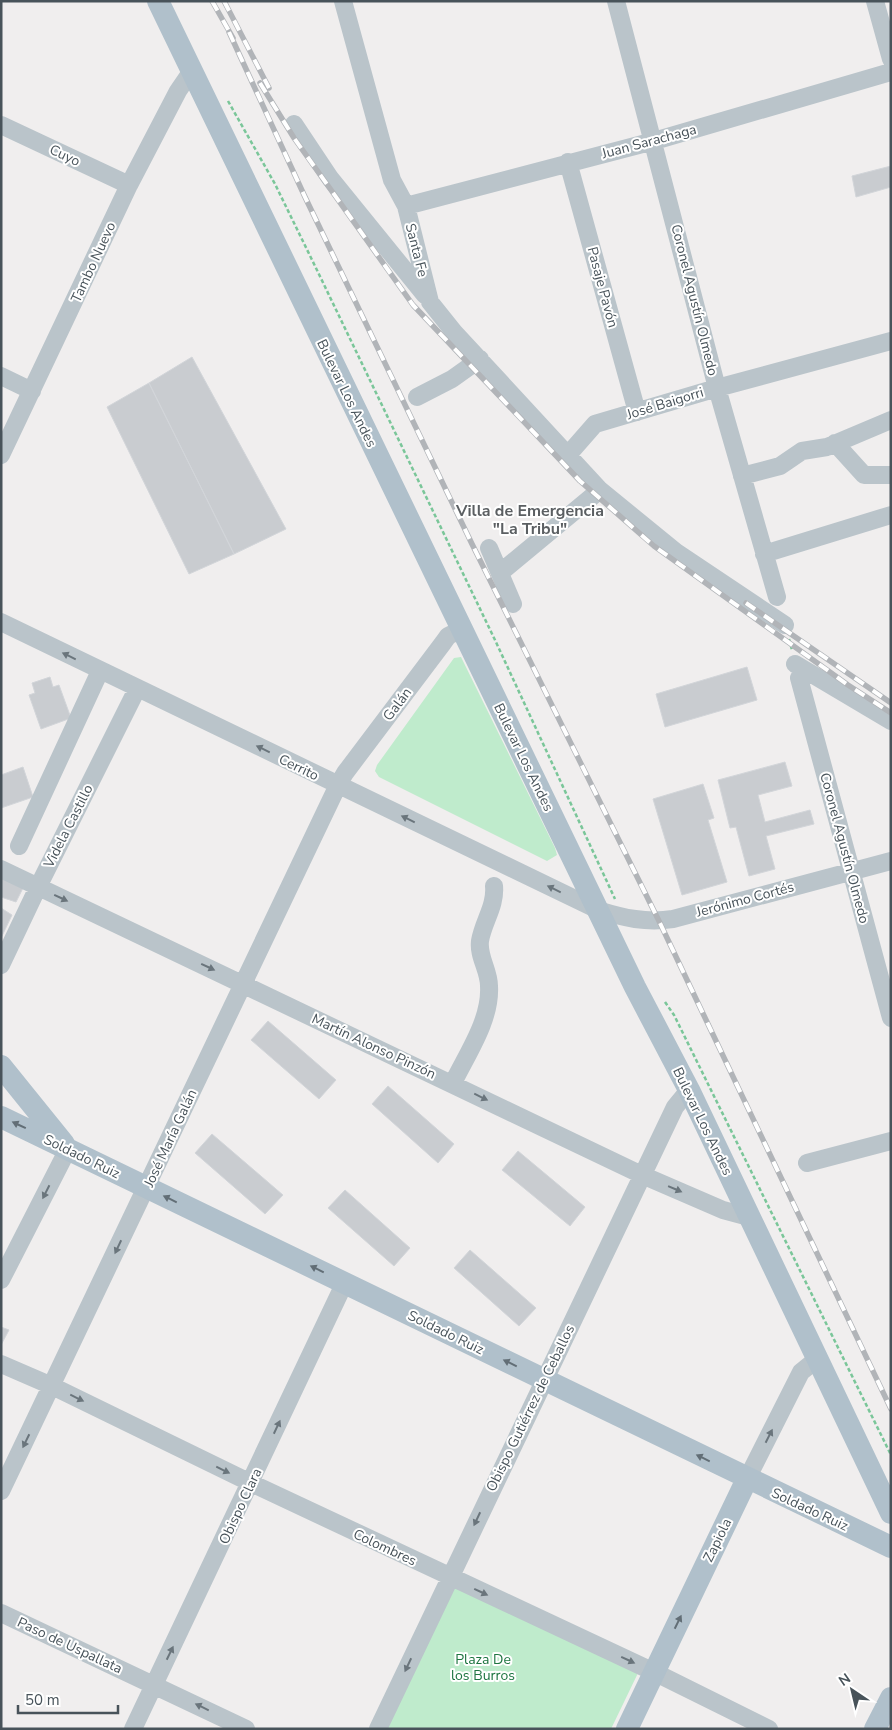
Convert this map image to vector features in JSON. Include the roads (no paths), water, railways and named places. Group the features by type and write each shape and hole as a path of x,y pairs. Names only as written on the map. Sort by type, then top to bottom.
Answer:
{"main road":[{"name":"Bulevar Los Andes","path":"158,1 598,910 689,1090 891,1513"},
{"path":"1,1066 68,1149"},
{"name":"Soldado Ruiz","path":"1,1117 891,1547"},
{"name":"Zapiola","path":"627,1729 747,1479"},
{"path":"875,1729 891,1698"}],"street":[{"name":"Santa Fe","path":"343,1 392,180 406,206 430,302 567,456 600,490 676,552 785,625"},
{"name":"Coronel Agustín Olmedo","path":"616,1 718,388 777,598"},
{"path":"875,1 891,60"},
{"name":"Tambo Nuevo","path":"1,455 129,185 178,91 191,72"},
{"name":"Juan Sarachaga","path":"406,206 654,141 891,72"},
{"path":"294,124 330,178 430,302"},
{"name":"Cuyo","path":"1,126 129,185"},
{"name":"Pasaje Pavón","path":"568,162 637,412"},
{"name":"José Baigorri","path":"567,456 595,424 891,341"},
{"path":"417,397 452,379 480,359"},
{"path":"1,376 32,391"},
{"path":"742,476 780,466 802,451 835,443 891,420"},
{"path":"835,443 864,475 891,475"},
{"path":"502,572 600,490"},
{"path":"764,554 891,515"},
{"path":"489,548 502,572 513,604"},
{"name":"Cerrito","path":"1,622 598,910"},
{"name":"Galán","path":"338,785 443,642 448,636 462,629"},
{"path":"19,846 100,671"},
{"name":"Coronel Agustín Olmedo","path":"891,722 797,671 891,1018"},
{"name":"Videla Castillo","path":"1,965 137,689"},
{"name":"José María Galán","path":"1,1491 338,785"},
{"name":"Jerónimo Cortés","path":"598,910 646,922 673,918 891,861"},
{"name":"Martín Alonso Pinzón","path":"1,869 453,1083 642,1175 723,1210 749,1217"},
{"path":"453,1083 487,1010 490,986 486,966 479,950 481,937 495,895 494,886"},
{"name":"Obispo Gutiérrez de Ceballos","path":"378,1729 675,1107 689,1090"},
{"path":"807,1163 891,1141"},
{"path":"1,1280 68,1149"},
{"name":"Obispo Clara","path":"133,1729 345,1282"},
{"name":"Zapiola","path":"747,1479 802,1372 817,1359"},
{"name":"Colombres","path":"1,1364 52,1386 449,1578 654,1672 769,1729"},
{"name":"Paso de Uspallata","path":"1,1613 155,1684 246,1729"}],"railway":[{"path":"212,1 233,38"},
{"path":"224,1 269,88"},
{"path":"229,32 305,197 472,544 659,921 891,1409"},
{"path":"260,83 294,138 413,305 580,481 654,546 848,685 891,713"},
{"path":"746,603 891,703"}],"district":[{"name":"Villa de Emergencia \"La Tribu\"","path":"530,519"}],"park label":[{"name":"Plaza De los Burros","path":"483,1668"}]}
